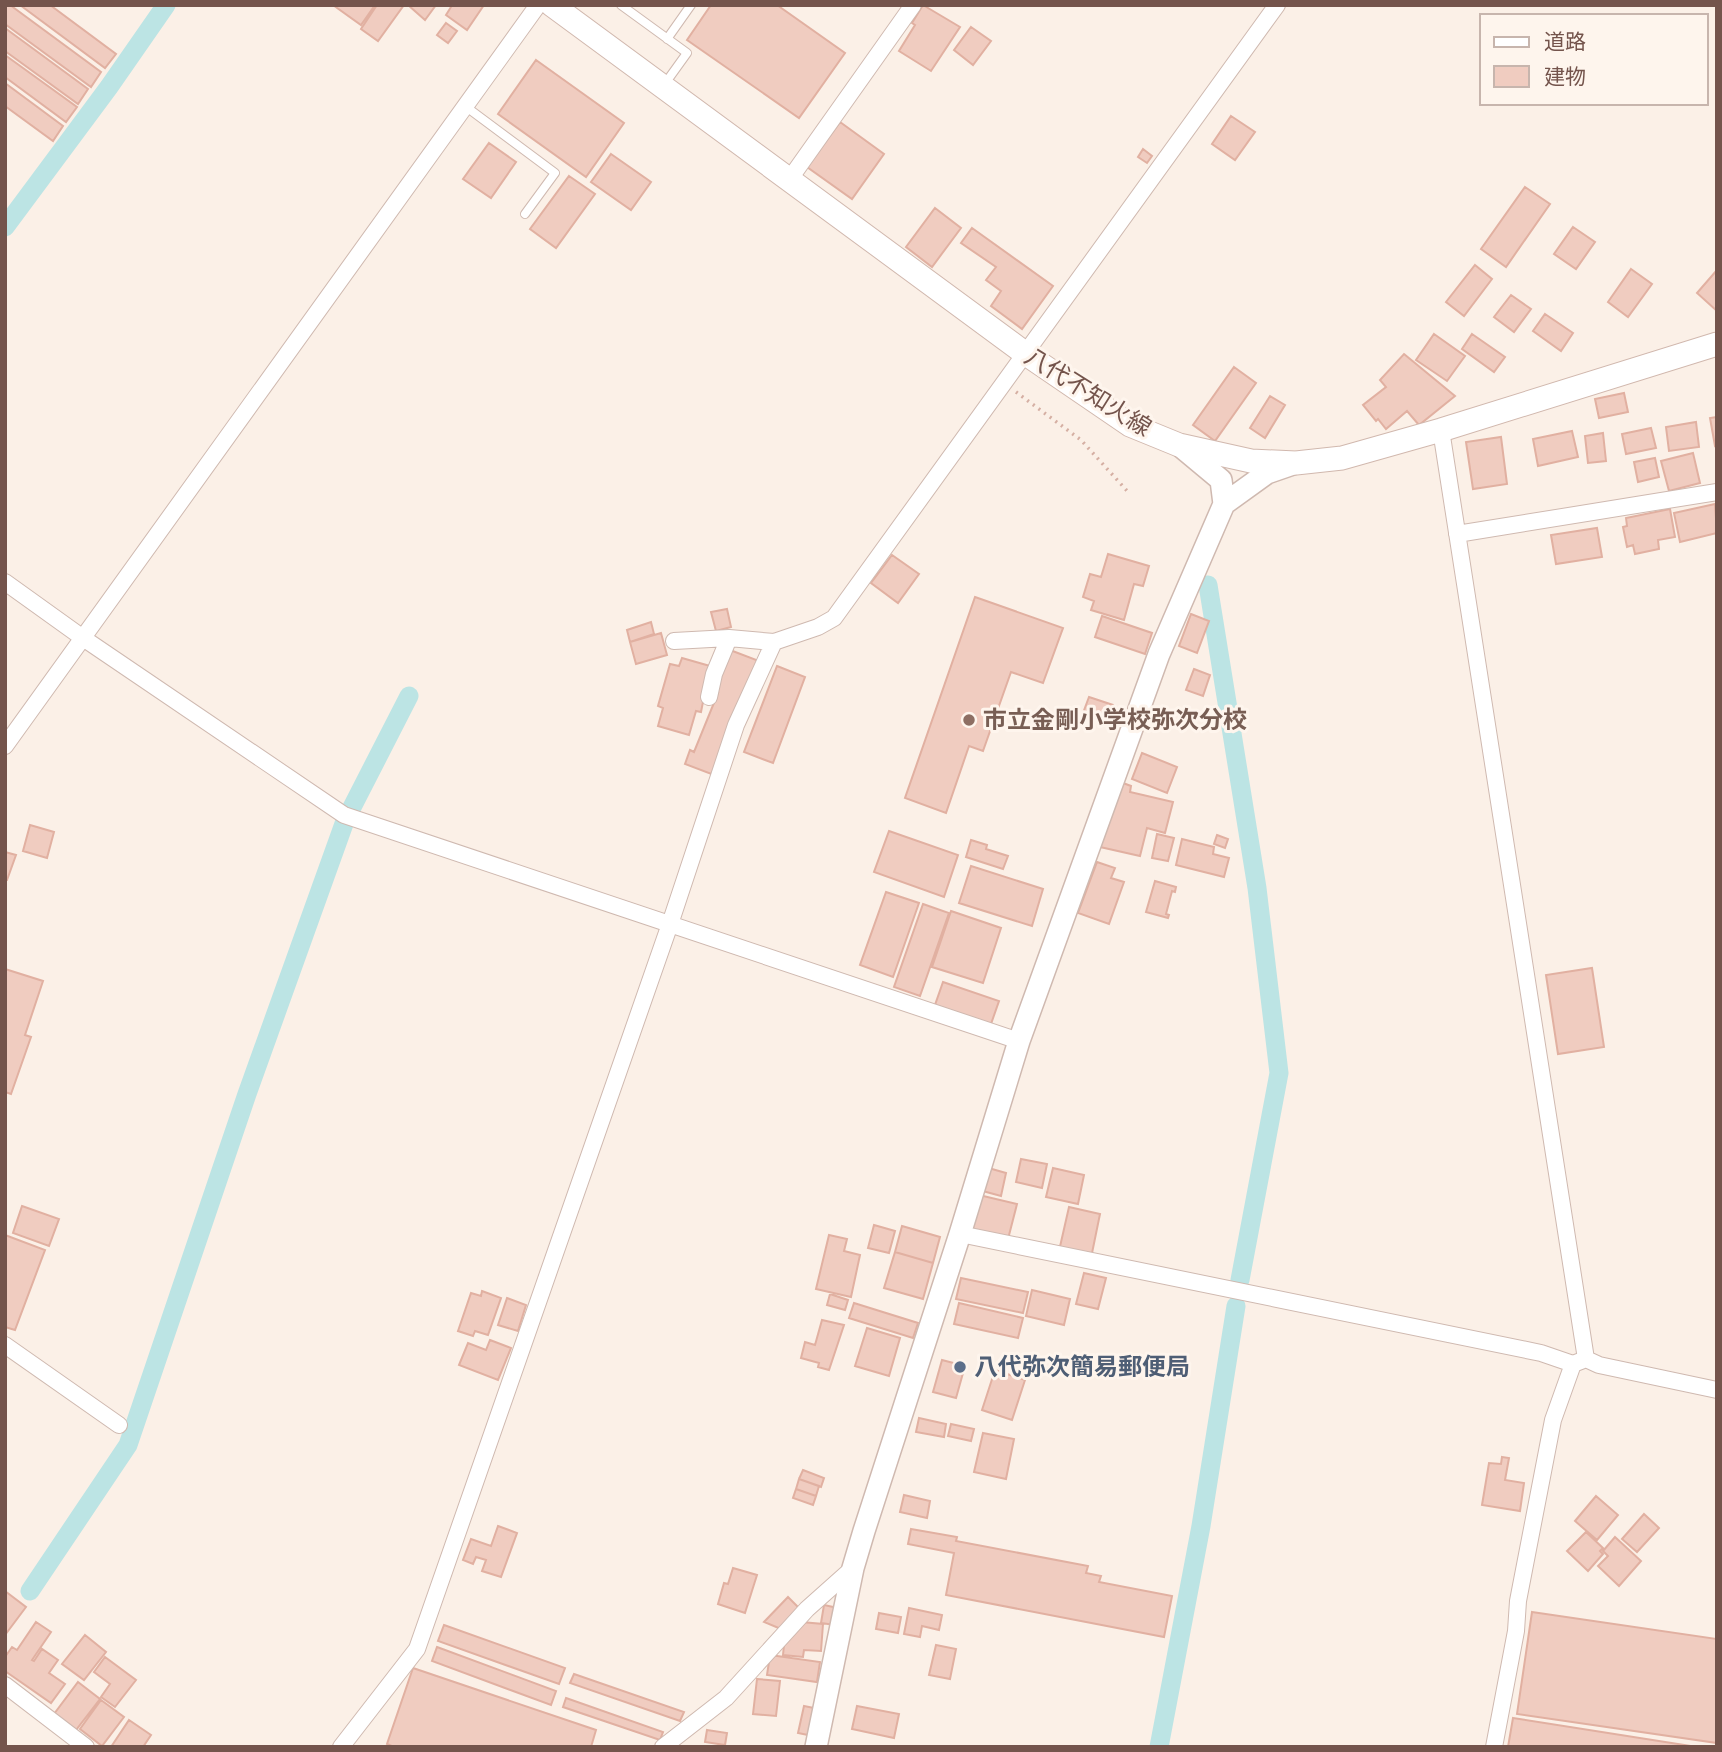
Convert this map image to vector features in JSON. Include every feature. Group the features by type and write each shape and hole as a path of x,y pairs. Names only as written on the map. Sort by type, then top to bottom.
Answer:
{"main road":[{"name":"八代不知火線","path":"552,5 1026,354 1130,425 1179,445 1251,461 1296,463 1342,458 1717,344"}],"street":[{"path":"5,747 538,5"},
{"path":"789,180 914,5"},
{"path":"674,641 729,638 774,642 818,627 835,618 1277,5"},
{"path":"1441,430 1580,1361 1553,1420 1518,1601 1516,1631 1494,1747"},
{"path":"816,1747 853,1568 1019,1041 1159,654 1224,504 1221,480 1179,445"},
{"path":"1224,504 1267,473 1296,463"},
{"path":"1457,534 1717,492"},
{"path":"5,582 344,815 1019,1041"},
{"path":"709,697 714,674 729,638"},
{"path":"341,1747 417,1649 670,924 736,725 774,642"},
{"path":"960,1234 1717,1390"},
{"path":"5,1345 119,1425"},
{"path":"663,1747 726,1698 807,1609 853,1568"},
{"path":"5,1685 86,1747"}],"lane":[{"path":"621,5 687,53 663,87"},
{"path":"667,39 691,5"},
{"path":"465,106 555,173 525,214"}],"path":[{"path":"1004,383 1081,440 1129,493"}],"building":[{"path":"5,5 10,5 101,72 91,87 5,24"},
{"path":"20,5 50,5 116,54 105,68"},
{"path":"333,5 375,5 361,25"},
{"path":"377,5 404,5 378,41 361,29"},
{"path":"408,5 436,5 425,20"},
{"path":"449,5 484,5 467,30 446,15 451,7"},
{"path":"711,5 777,5 845,53 799,118 687,40"},
{"path":"923,5 960,27 931,71 899,51 915,25 912,23"},
{"path":"446,23 457,31 448,43 437,35"},
{"path":"971,27 991,41 973,65 954,50"},
{"path":"5,28 88,89 78,104 5,51"},
{"path":"5,55 77,107 66,122 5,77"},
{"path":"536,60 624,123 586,177 498,114"},
{"path":"5,83 63,126 53,141 5,106"},
{"path":"1231,116 1255,132 1235,160 1212,144"},
{"path":"840,122 884,154 852,199 807,167"},
{"path":"489,143 516,162 491,198 463,179"},
{"path":"1143,149 1152,156 1147,163 1138,157"},
{"path":"611,154 651,182 631,210 591,182"},
{"path":"569,176 595,194 556,248 530,229"},
{"path":"1525,187 1550,204 1506,267 1481,249"},
{"path":"935,208 961,228 932,267 906,247"},
{"path":"1573,227 1595,242 1576,269 1554,254"},
{"path":"972,228 1053,286 1022,329 991,306 1001,291 986,280 996,267 961,243"},
{"path":"1475,265 1492,279 1464,316 1446,302"},
{"path":"1631,269 1652,284 1628,317 1608,302"},
{"path":"1717,270 1717,311 1697,293"},
{"path":"1511,295 1531,309 1514,332 1494,317"},
{"path":"1545,314 1573,333 1561,351 1533,331"},
{"path":"1434,334 1465,356 1447,381 1416,360"},
{"path":"1472,334 1505,357 1494,372 1462,349"},
{"path":"1404,354 1455,396 1419,425 1407,411 1386,429 1363,405 1386,387 1380,380"},
{"path":"1234,367 1256,383 1215,441 1193,425"},
{"path":"1624,393 1628,412 1599,418 1595,399"},
{"path":"1270,396 1285,405 1265,438 1250,428"},
{"path":"1717,417 1717,445 1715,446 1710,418"},
{"path":"1696,422 1699,447 1669,451 1666,427"},
{"path":"1651,428 1656,448 1626,454 1622,434"},
{"path":"1572,431 1578,457 1538,466 1533,439"},
{"path":"1603,433 1606,461 1588,463 1585,436"},
{"path":"1501,437 1507,484 1473,489 1466,442"},
{"path":"1693,453 1700,483 1669,491 1661,461"},
{"path":"1655,458 1659,477 1638,482 1634,462"},
{"path":"1715,504 1717,533 1680,542 1674,513"},
{"path":"1670,509 1675,537 1658,540 1659,549 1635,554 1633,545 1627,547 1623,527 1627,526 1626,518"},
{"path":"1597,528 1602,557 1556,564 1551,535"},
{"path":"1108,554 1149,566 1143,586 1134,584 1124,620 1091,610 1094,601 1083,597 1090,574 1101,577"},
{"path":"892,555 919,574 898,603 871,583"},
{"path":"975,597 1063,628 1043,683 1011,672 983,751 969,746 946,813 905,798"},
{"path":"727,609 731,627 716,631 711,612"},
{"path":"1191,614 1209,621 1197,653 1179,646"},
{"path":"1102,616 1152,633 1145,654 1095,637"},
{"path":"651,622 654,634 630,642 627,630"},
{"path":"661,633 667,655 636,664 630,642"},
{"path":"730,650 759,661 714,775 685,764 690,750 694,752 718,693 713,692"},
{"path":"682,658 710,666 701,712 696,711 689,735 658,726 663,708 658,706 670,664 679,666"},
{"path":"777,666 805,677 773,763 744,752"},
{"path":"1194,669 1210,675 1203,696 1186,690"},
{"path":"1089,697 1113,705 1108,721 1083,713"},
{"path":"1142,753 1177,767 1167,793 1132,779"},
{"path":"1123,783 1131,786 1130,792 1173,802 1165,833 1147,828 1140,856 1100,847"},
{"path":"30,825 54,832 47,858 23,851"},
{"path":"889,831 958,855 944,897 874,872"},
{"path":"1157,834 1174,838 1168,861 1152,858"},
{"path":"1217,835 1228,839 1225,848 1214,844"},
{"path":"1182,839 1214,847 1213,854 1229,858 1224,877 1176,865"},
{"path":"971,840 987,845 986,849 1008,856 1003,869 966,857"},
{"path":"5,852 16,855 7,880 5,880"},
{"path":"1097,862 1115,868 1111,878 1124,882 1109,924 1078,913"},
{"path":"971,866 1043,889 1032,926 959,903"},
{"path":"1155,881 1176,887 1175,892 1172,891 1166,914 1169,915 1168,918 1146,912"},
{"path":"886,892 919,903 893,977 860,965"},
{"path":"923,904 949,913 920,996 894,987"},
{"path":"951,911 1001,928 983,983 932,967"},
{"path":"1592,968 1604,1047 1558,1054 1546,975"},
{"path":"5,969 43,981 25,1035 31,1037 11,1094 5,1092"},
{"path":"943,982 999,1001 991,1024 935,1005"},
{"path":"1021,1159 1047,1164 1042,1188 1016,1182"},
{"path":"985,1167 1006,1173 1001,1196 979,1190"},
{"path":"1053,1168 1084,1175 1078,1204 1046,1197"},
{"path":"979,1195 1017,1204 1008,1239 971,1230"},
{"path":"22,1206 59,1219 49,1246 13,1233"},
{"path":"1069,1207 1100,1214 1091,1258 1059,1251"},
{"path":"874,1225 895,1231 889,1253 868,1248"},
{"path":"902,1226 940,1237 933,1263 895,1252"},
{"path":"5,1235 45,1250 15,1330 5,1327"},
{"path":"829,1235 847,1239 844,1251 860,1255 851,1297 816,1289"},
{"path":"895,1252 933,1263 923,1299 884,1288"},
{"path":"1084,1273 1106,1278 1098,1309 1076,1304"},
{"path":"961,1278 1028,1292 1023,1313 956,1299"},
{"path":"1032,1290 1070,1299 1064,1325 1026,1316"},
{"path":"482,1291 501,1298 488,1335 475,1331 473,1336 458,1331 471,1293 481,1296"},
{"path":"830,1294 848,1300 845,1310 827,1305"},
{"path":"507,1298 526,1305 518,1331 498,1325"},
{"path":"854,1303 918,1323 913,1338 849,1318"},
{"path":"959,1303 1023,1318 1018,1338 954,1324"},
{"path":"822,1320 844,1325 829,1370 818,1367 819,1363 801,1358 805,1342 815,1345"},
{"path":"867,1328 900,1338 889,1376 855,1366"},
{"path":"490,1340 511,1348 498,1380 459,1365 468,1343 486,1350"},
{"path":"942,1360 965,1366 956,1398 933,1392"},
{"path":"995,1370 1025,1380 1012,1420 982,1410"},
{"path":"919,1418 946,1424 944,1437 916,1432"},
{"path":"951,1424 974,1429 971,1441 948,1436"},
{"path":"983,1433 1014,1439 1006,1479 974,1472"},
{"path":"1502,1457 1509,1458 1505,1480 1524,1483 1520,1511 1482,1505 1489,1463 1501,1464"},
{"path":"803,1470 824,1478 821,1487 799,1479"},
{"path":"799,1479 819,1486 816,1496 796,1489"},
{"path":"796,1489 816,1496 813,1505 793,1498"},
{"path":"904,1495 930,1501 927,1518 900,1512"},
{"path":"1596,1496 1618,1515 1597,1540 1575,1521"},
{"path":"1644,1514 1659,1528 1637,1552 1622,1539"},
{"path":"498,1526 517,1533 501,1577 482,1571 486,1560 476,1557 473,1564 463,1560 471,1539 491,1546"},
{"path":"911,1529 957,1537 956,1541 1088,1566 1086,1573 1101,1576 1099,1582 1172,1596 1164,1637 946,1595 954,1553 908,1544"},
{"path":"1586,1532 1603,1548 1600,1551 1603,1554 1588,1571 1567,1551"},
{"path":"1615,1537 1641,1561 1619,1586 1598,1566 1608,1556 1603,1551"},
{"path":"733,1568 757,1575 745,1613 718,1604 724,1583 728,1584"},
{"path":"5,1591 26,1607 5,1635"},
{"path":"788,1597 800,1609 781,1629 764,1622"},
{"path":"824,1605 838,1608 835,1625 821,1623"},
{"path":"909,1608 942,1615 939,1630 922,1626 920,1637 904,1634"},
{"path":"1532,1612 1717,1639 1717,1743 1517,1714"},
{"path":"879,1613 901,1617 898,1633 876,1629"},
{"path":"36,1622 51,1632 32,1660 34,1661 42,1649 58,1660 49,1673 65,1684 51,1703 5,1671 5,1657 12,1647 17,1650"},
{"path":"801,1622 823,1624 821,1651 804,1650 803,1657 783,1655 785,1635"},
{"path":"444,1625 565,1668 559,1684 438,1641"},
{"path":"85,1635 106,1652 84,1680 62,1664"},
{"path":"936,1645 956,1649 950,1679 929,1675"},
{"path":"437,1647 556,1691 551,1705 432,1661"},
{"path":"770,1655 820,1662 817,1682 767,1675"},
{"path":"105,1657 136,1680 115,1707 101,1697 110,1684 94,1672"},
{"path":"413,1668 596,1730 591,1747 394,1747 387,1744"},
{"path":"574,1674 684,1712 680,1721 570,1683"},
{"path":"757,1679 780,1681 776,1716 753,1714"},
{"path":"78,1682 100,1699 76,1730 54,1714"},
{"path":"566,1698 663,1732 660,1740 563,1707"},
{"path":"101,1700 124,1717 102,1746 80,1729"},
{"path":"804,1706 819,1709 813,1736 798,1733"},
{"path":"857,1706 899,1714 894,1738 852,1729"},
{"path":"1513,1718 1697,1747 1508,1747"},
{"path":"129,1720 151,1735 143,1747 111,1747"},
{"path":"707,1730 727,1733 725,1745 705,1742"}],"waterway":[{"path":"5,227 166,5"},
{"path":"1208,585 1257,888 1279,1073 1240,1280"},
{"path":"30,1591 128,1445 247,1094 345,821 409,696"},
{"path":"1159,1747 1201,1526 1236,1306"}],"place":[{"name":"市立金剛小学校弥次分校","path":"969,720"},
{"name":"八代弥次簡易郵便局","path":"960,1367"}]}
